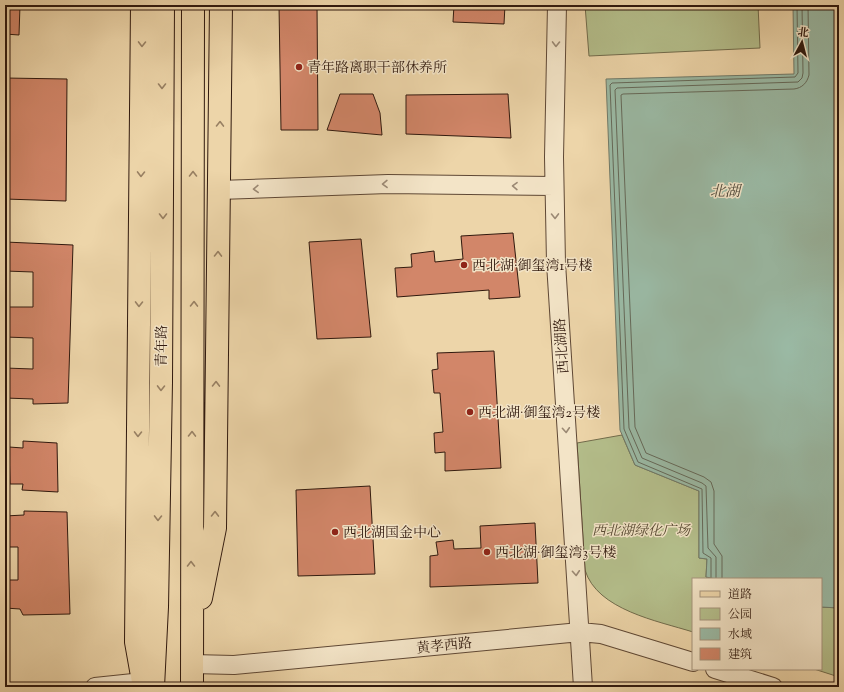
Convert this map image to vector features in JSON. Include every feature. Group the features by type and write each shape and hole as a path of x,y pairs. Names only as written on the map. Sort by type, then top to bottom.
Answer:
{"main road":[{"path":"142,5 136,642 149,683"},
{"name":"青年路","path":"149,683 161,382 163,5"},
{"path":"192,687 193,5"},
{"path":"192,656 215,528 221,5"}],"street":[{"name":"西北湖路","path":"557,5 554,186 556,263 583,687"},
{"path":"219,190 388,184 554,186"},
{"name":"黄孝西路","path":"192,656 234,665 580,632 601,634 692,662"},
{"path":"718,670 773,687"},
{"path":"95,687 149,683"}],"green space":[{"path":"585,5 758,5 760,48 589,56"},
{"name":"西北湖绿化广场","path":"622,435 635,465 699,491 699,558 707,559 706,577 716,578 692,578 692,632 630,612 602,595 592,584 585,570 577,443"},
{"path":"822,607 839,608 839,677 817,670 822,670"}],"water":[{"name":"北湖","path":"793,5 839,5 839,608 822,607 822,578 706,577 707,559 699,558 699,491 635,465 620,430 606,79 794,74"}],"building":[{"path":"5,5 20,5 19,35 5,34"},
{"name":"青年路离职干部休养所","path":"279,5 317,5 318,130 281,130"},
{"path":"454,5 505,5 504,24 453,22"},
{"path":"5,78 67,79 66,201 5,199"},
{"path":"340,94 373,94 380,113 382,135 327,130"},
{"path":"508,94 511,138 406,134 406,95"},
{"name":"西北湖·御玺湾1号楼","path":"513,233 520,297 489,299 489,290 397,297 395,268 412,267 411,254 434,251 435,262 463,259 461,236"},
{"path":"361,239 371,337 317,339 309,242"},
{"path":"5,242 73,245 68,403 33,404 33,399 5,398 5,368 33,369 33,338 5,337 5,307 33,307 33,272 5,271"},
{"name":"西北湖·御玺湾2号楼","path":"494,351 501,468 445,471 445,452 435,453 434,433 443,432 440,393 434,393 432,370 438,369 437,353"},
{"path":"23,441 57,443 58,492 22,490 23,484 10,484 9,447 23,448"},
{"name":"西北湖国金中心","path":"370,486 375,574 298,576 296,490"},
{"path":"24,511 67,512 70,614 23,615 20,609 5,608 5,580 18,580 18,547 5,547 5,516 24,515"},
{"name":"西北湖·御玺湾3号楼","path":"535,523 538,583 430,587 430,556 438,555 436,542 453,540 454,549 481,548 480,526"}],"place":[{"name":"青年路离职干部休养所","path":"299,67"},
{"name":"西北湖·御玺湾1号楼","path":"464,265"},
{"name":"西北湖·御玺湾2号楼","path":"470,412"},
{"name":"西北湖国金中心","path":"335,532"},
{"name":"西北湖·御玺湾3号楼","path":"487,552"}]}
